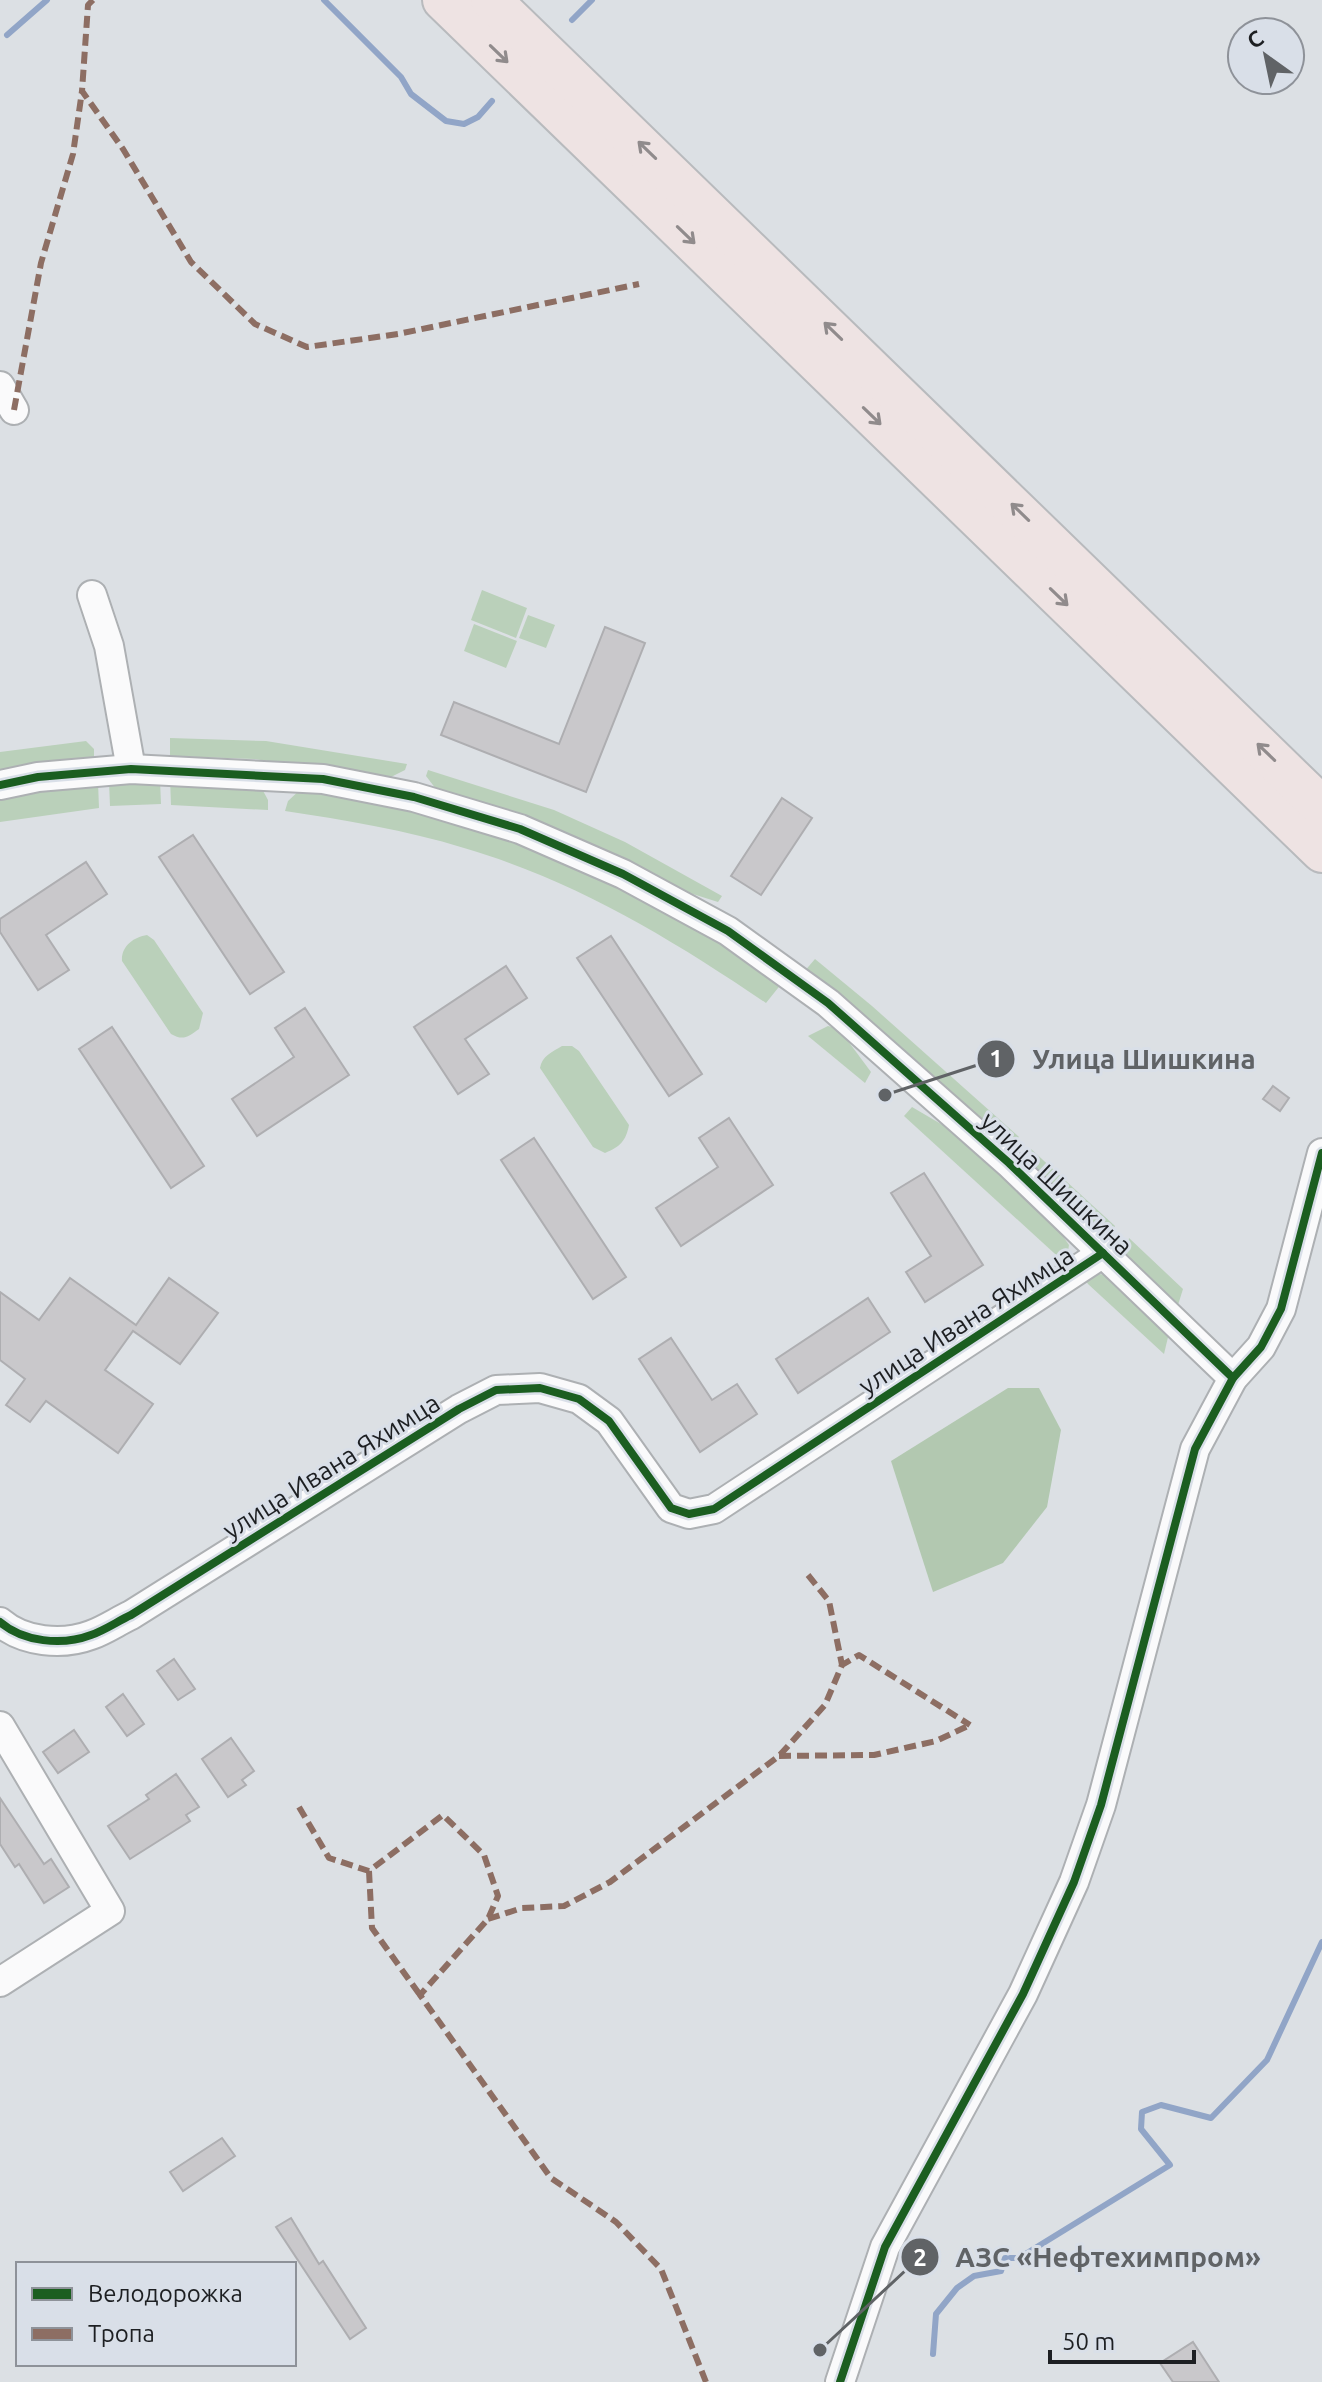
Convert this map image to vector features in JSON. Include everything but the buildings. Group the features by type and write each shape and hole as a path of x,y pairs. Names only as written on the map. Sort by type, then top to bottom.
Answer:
{"highway":[{"path":"443,0 1322,852"},
{"path":"491,0 1322,807"}],"street":[{"path":"92,595 109,646 131,769"},
{"name":"улица Шишкина","path":"0,785 38,777 131,769 323,779 414,797 520,829 623,874 728,931 828,1003 1009,1163 1233,1378"},
{"path":"1256,789 1299,849 1322,873"},
{"path":"840,2382 885,2247 1023,1994 1074,1882 1101,1805 1195,1449 1233,1378 1261,1347 1281,1309 1322,1153"},
{"name":"улица Ивана Яхимца","path":"0,1622 10,1631 48,1642 89,1636 131,1615 459,1409 496,1390 540,1388 579,1399 609,1421 671,1508 689,1514 714,1509 1103,1253"},
{"path":"0,1726 110,1911 0,1982"}],"green space":[{"path":"482,590 527,608 516,638 471,620"},
{"path":"528,615 555,625 546,648 519,638"},
{"path":"474,624 517,641 506,668 464,651"},
{"path":"170,738 266,741 407,764 405,770 389,778 254,759 170,756"},
{"path":"86,741 94,749 94,758 0,772 0,752"},
{"path":"428,770 554,810 625,842 722,896 718,902 677,889 582,840 490,805 436,789 426,776"},
{"path":"170,778 261,787 268,800 268,810 171,805"},
{"path":"160,780 161,804 110,806 109,782"},
{"path":"98,782 99,808 0,822 0,796"},
{"path":"302,788 349,794 494,833 607,877 710,935 782,983 766,1003 658,934 583,894 505,861 398,831 285,811 288,801"},
{"path":"147,935 154,940 203,1013 199,1029 188,1036 182,1038 171,1034 122,961 129,943"},
{"path":"815,959 1019,1137 1007,1145 803,973"},
{"path":"828,1026 839,1029 871,1072 865,1083 808,1036"},
{"path":"562,1046 572,1046 579,1051 629,1125 622,1143 605,1153 593,1147 540,1068 545,1057"},
{"path":"912,1107 958,1134 1056,1226 1069,1245 1066,1264 904,1116"},
{"path":"1031,1149 1115,1226 1113,1230 1094,1229 1025,1160"},
{"path":"1129,1238 1183,1289 1178,1305 1126,1255"},
{"path":"1092,1273 1107,1275 1169,1333 1164,1354 1088,1284 1084,1278"},
{"path":"1008,1388 1039,1388 1061,1430 1047,1507 1003,1563 933,1592 891,1461"}],"waterway":[{"path":"7,35 47,0"},
{"path":"324,0 401,77 411,94 446,121 464,124 478,117 492,101"},
{"path":"572,20 592,0"},
{"path":"933,2354 936,2314 957,2288 974,2276 1001,2271 1005,2258 1019,2258 1170,2165 1141,2129 1142,2112 1161,2105 1211,2118 1267,2060 1322,1942"}],"marked path":[{"path":"93,0 88,5 82,91 123,149 191,262 255,324 307,347 398,334 639,284"},
{"path":"14,410 41,263 73,154 82,91"},
{"path":"808,1575 829,1601 842,1665"},
{"path":"488,1919 522,1908 564,1906 610,1882 779,1756 825,1705 842,1665 859,1655 970,1725"},
{"path":"779,1756 874,1755 936,1741 970,1725"},
{"path":"299,1807 329,1858 369,1871 443,1815 484,1855 498,1896 488,1919 420,1995 551,2178 616,2222 661,2269 706,2382"},
{"path":"369,1871 372,1928 420,1995"}],"cycle path":[{"path":"0,785 38,777 131,769 323,779 414,797 520,829 623,874 728,931 828,1003 1009,1163 1233,1378"},
{"path":"840,2382 885,2247 1023,1994 1074,1882 1101,1805 1195,1449 1233,1378 1261,1347 1281,1309 1322,1153"},
{"path":"0,1622 20,1634 43,1640 68,1640 101,1631 459,1409 496,1390 540,1388 579,1399 609,1421 671,1508 689,1514 714,1509 1103,1253"}],"place":[{"name":"Улица Шишкина","path":"885,1095"},
{"name":"АЗС «Нефтехимпром»","path":"820,2350"}]}
